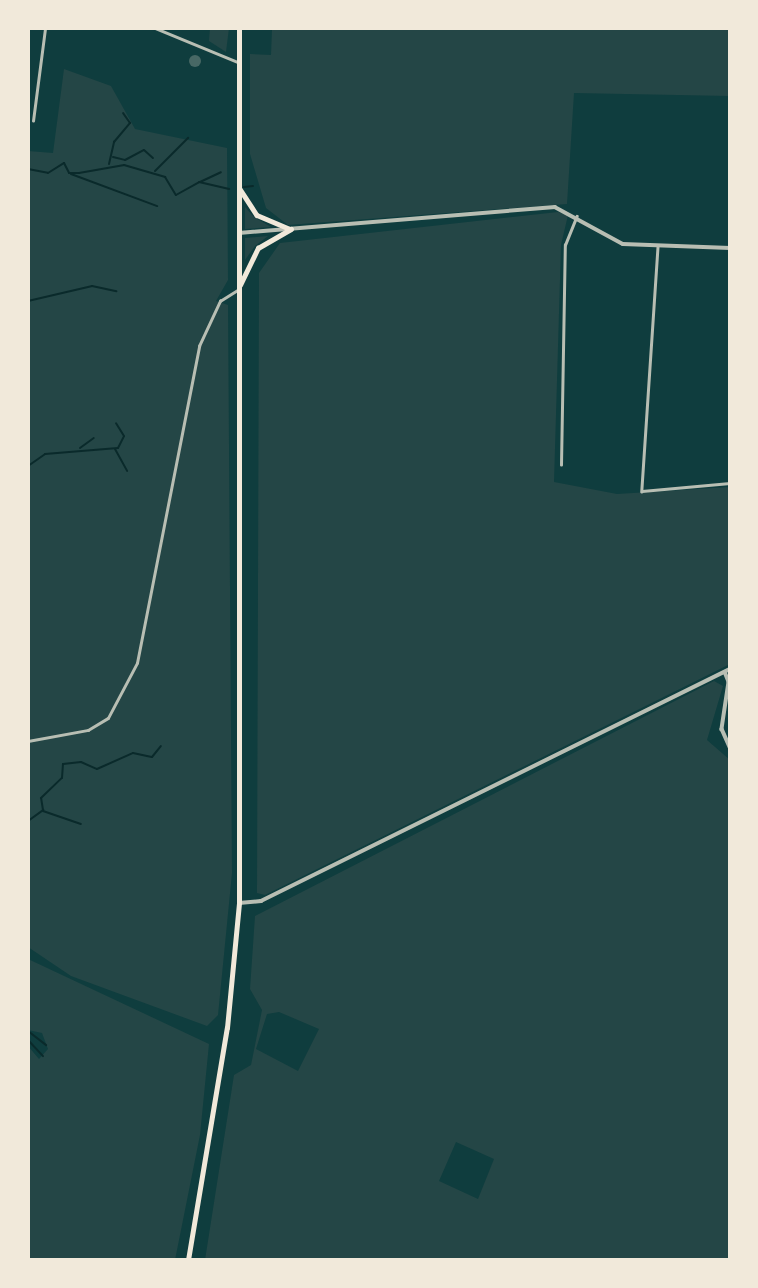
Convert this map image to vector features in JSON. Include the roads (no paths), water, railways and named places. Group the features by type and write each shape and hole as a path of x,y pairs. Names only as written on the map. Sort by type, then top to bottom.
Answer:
{"main road":[{"path":"188,1260 227,1028 239,902 239,28"},
{"path":"239,183 257,215 291,229"},
{"path":"239,289 258,248 291,229"}],"street":[{"path":"33,121 45,28"},
{"path":"155,28 218,57 239,62"},
{"path":"239,233 547,207 577,216 611,240 658,247 730,248"},
{"path":"561,465 565,245 577,216"},
{"path":"658,247 642,491 730,483"},
{"path":"28,741 88,730 108,718 137,663 199,346 220,301 239,289"},
{"path":"239,902 285,890 730,669"},
{"path":"724,672 729,682 722,729 730,747"}],"waterway":[{"path":"109,164 114,142 130,123 123,113"},
{"path":"155,171 188,138"},
{"path":"113,157 125,160 144,150 153,158"},
{"path":"28,169 48,173 64,163 69,173 79,173 124,165 165,177 176,195 199,182 229,189"},
{"path":"200,182 221,172"},
{"path":"71,174 157,206"},
{"path":"244,187 253,186"},
{"path":"28,301 92,286 116,291"},
{"path":"28,466 45,454 118,448 124,436 116,423"},
{"path":"80,448 94,438"},
{"path":"115,449 127,471"},
{"path":"28,821 43,810 41,798 62,778 63,764 81,762 97,769 133,753 152,757 161,746"},
{"path":"43,811 81,824"},
{"path":"28,1031 46,1045"},
{"path":"28,1040 43,1056"}]}
